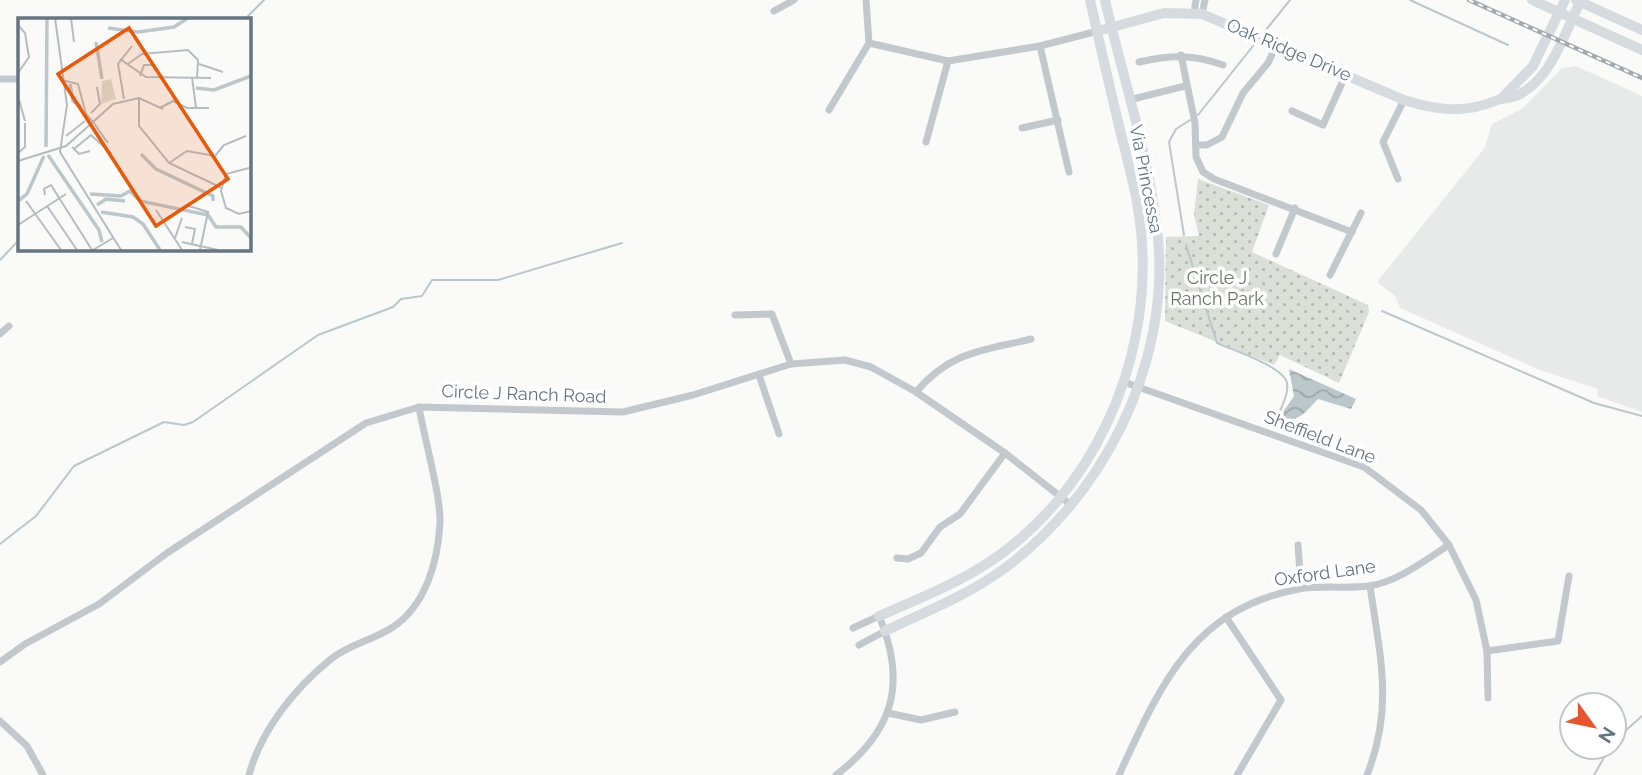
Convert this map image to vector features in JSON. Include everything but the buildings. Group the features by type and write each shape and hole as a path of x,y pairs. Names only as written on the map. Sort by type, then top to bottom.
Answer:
{"main road":[{"path":"1532,0 1642,50"},
{"path":"1578,1 1642,30"}],"street":[{"path":"775,11 794,0"},
{"path":"830,110 869,43 866,0"},
{"name":"Via Princessa","path":"853,628 947,586 989,562 1016,541 1060,496 1097,442 1124,382 1138,334 1142,244 1134,186 1090,0"},
{"name":"Via Princessa","path":"859,645 954,599 997,574 1019,556 1071,505 1103,460 1138,387 1154,323 1158,242 1154,208 1105,0"},
{"path":"1196,0 1198,14"},
{"path":"1198,14 1205,0"},
{"path":"1501,99 1533,66 1565,0"},
{"name":"Oak Ridge Drive","path":"869,43 948,61 1040,46 1164,13 1198,14 1277,44 1405,100 1452,110 1485,105 1516,96 1541,75 1556,52 1578,1"},
{"path":"1196,145 1207,145 1222,137 1242,93 1268,63 1277,44"},
{"path":"1040,46 1069,172"},
{"path":"1181,55 1185,86 1195,123 1199,166 1214,179 1352,232"},
{"path":"1139,62 1181,55 1203,58 1223,65"},
{"path":"926,142 948,61"},
{"path":"1292,111 1323,125 1346,74"},
{"path":"0,79 18,79"},
{"path":"1129,100 1185,86"},
{"path":"1398,179 1383,142 1405,100"},
{"path":"1022,128 1058,120"},
{"path":"1276,254 1294,208"},
{"path":"1330,275 1362,213"},
{"path":"735,315 772,314 791,364"},
{"path":"0,334 9,326"},
{"path":"916,392 933,372 953,358 1031,339"},
{"name":"Circle J Ranch Road","path":"0,663 25,643 99,604 167,553 366,424 419,407 624,412 791,364 845,360 871,367 916,392 1006,453 1071,505"},
{"path":"759,375 779,434"},
{"name":"Sheffield Lane","path":"1124,382 1364,467 1421,510 1449,545 1476,600 1487,652 1488,698"},
{"path":"249,775 256,747 296,694 333,657 394,627 418,602 433,567 440,521 419,407"},
{"path":"897,558 908,559 921,553 940,527 960,514 1006,453"},
{"path":"1298,545 1301,588"},
{"name":"Oxford Lane","path":"1119,775 1153,700 1184,653 1226,617 1249,601 1301,588 1370,586 1404,574 1449,545"},
{"path":"1487,652 1558,640 1569,576"},
{"path":"1367,775 1380,742 1385,689 1370,586"},
{"path":"836,775 869,746 888,713 894,682 894,660 879,616"},
{"path":"1226,617 1281,700 1237,775"},
{"path":"888,713 920,720 955,712"},
{"path":"0,721 27,746 43,775"}],"shaded area":[{"path":"1576,66 1642,96 1642,412 1597,396 1598,389 1540,370 1400,308 1395,296 1377,282 1484,149 1492,124 1523,108 1562,68"}],"green space":[{"name":"Circle J Ranch Park","path":"1198,179 1269,205 1252,252 1368,305 1369,312 1339,383 1280,355 1274,365 1165,321 1166,237 1199,236 1194,215"}],"water":[{"path":"1289,369 1356,399 1351,409 1318,399 1297,418 1279,418 1294,396"}],"waterway":[{"path":"246,18 264,0"},
{"path":"1261,36 1290,0"},
{"path":"1410,0 1508,45"},
{"path":"1198,115 1257,41"},
{"path":"1184,235 1169,142 1176,129 1190,120"},
{"path":"0,260 18,241"},
{"path":"0,544 36,516 74,466 164,422 184,425 193,422 318,335 393,307 401,299 422,296 432,280 498,280 622,243"},
{"path":"1186,245 1217,343 1265,364 1286,380 1286,393 1278,417"},
{"path":"1382,311 1594,403 1642,416"},
{"path":"1628,728 1642,716"},
{"path":"1594,775 1602,761"}],"railway":[{"path":"1469,0 1642,78"}]}
